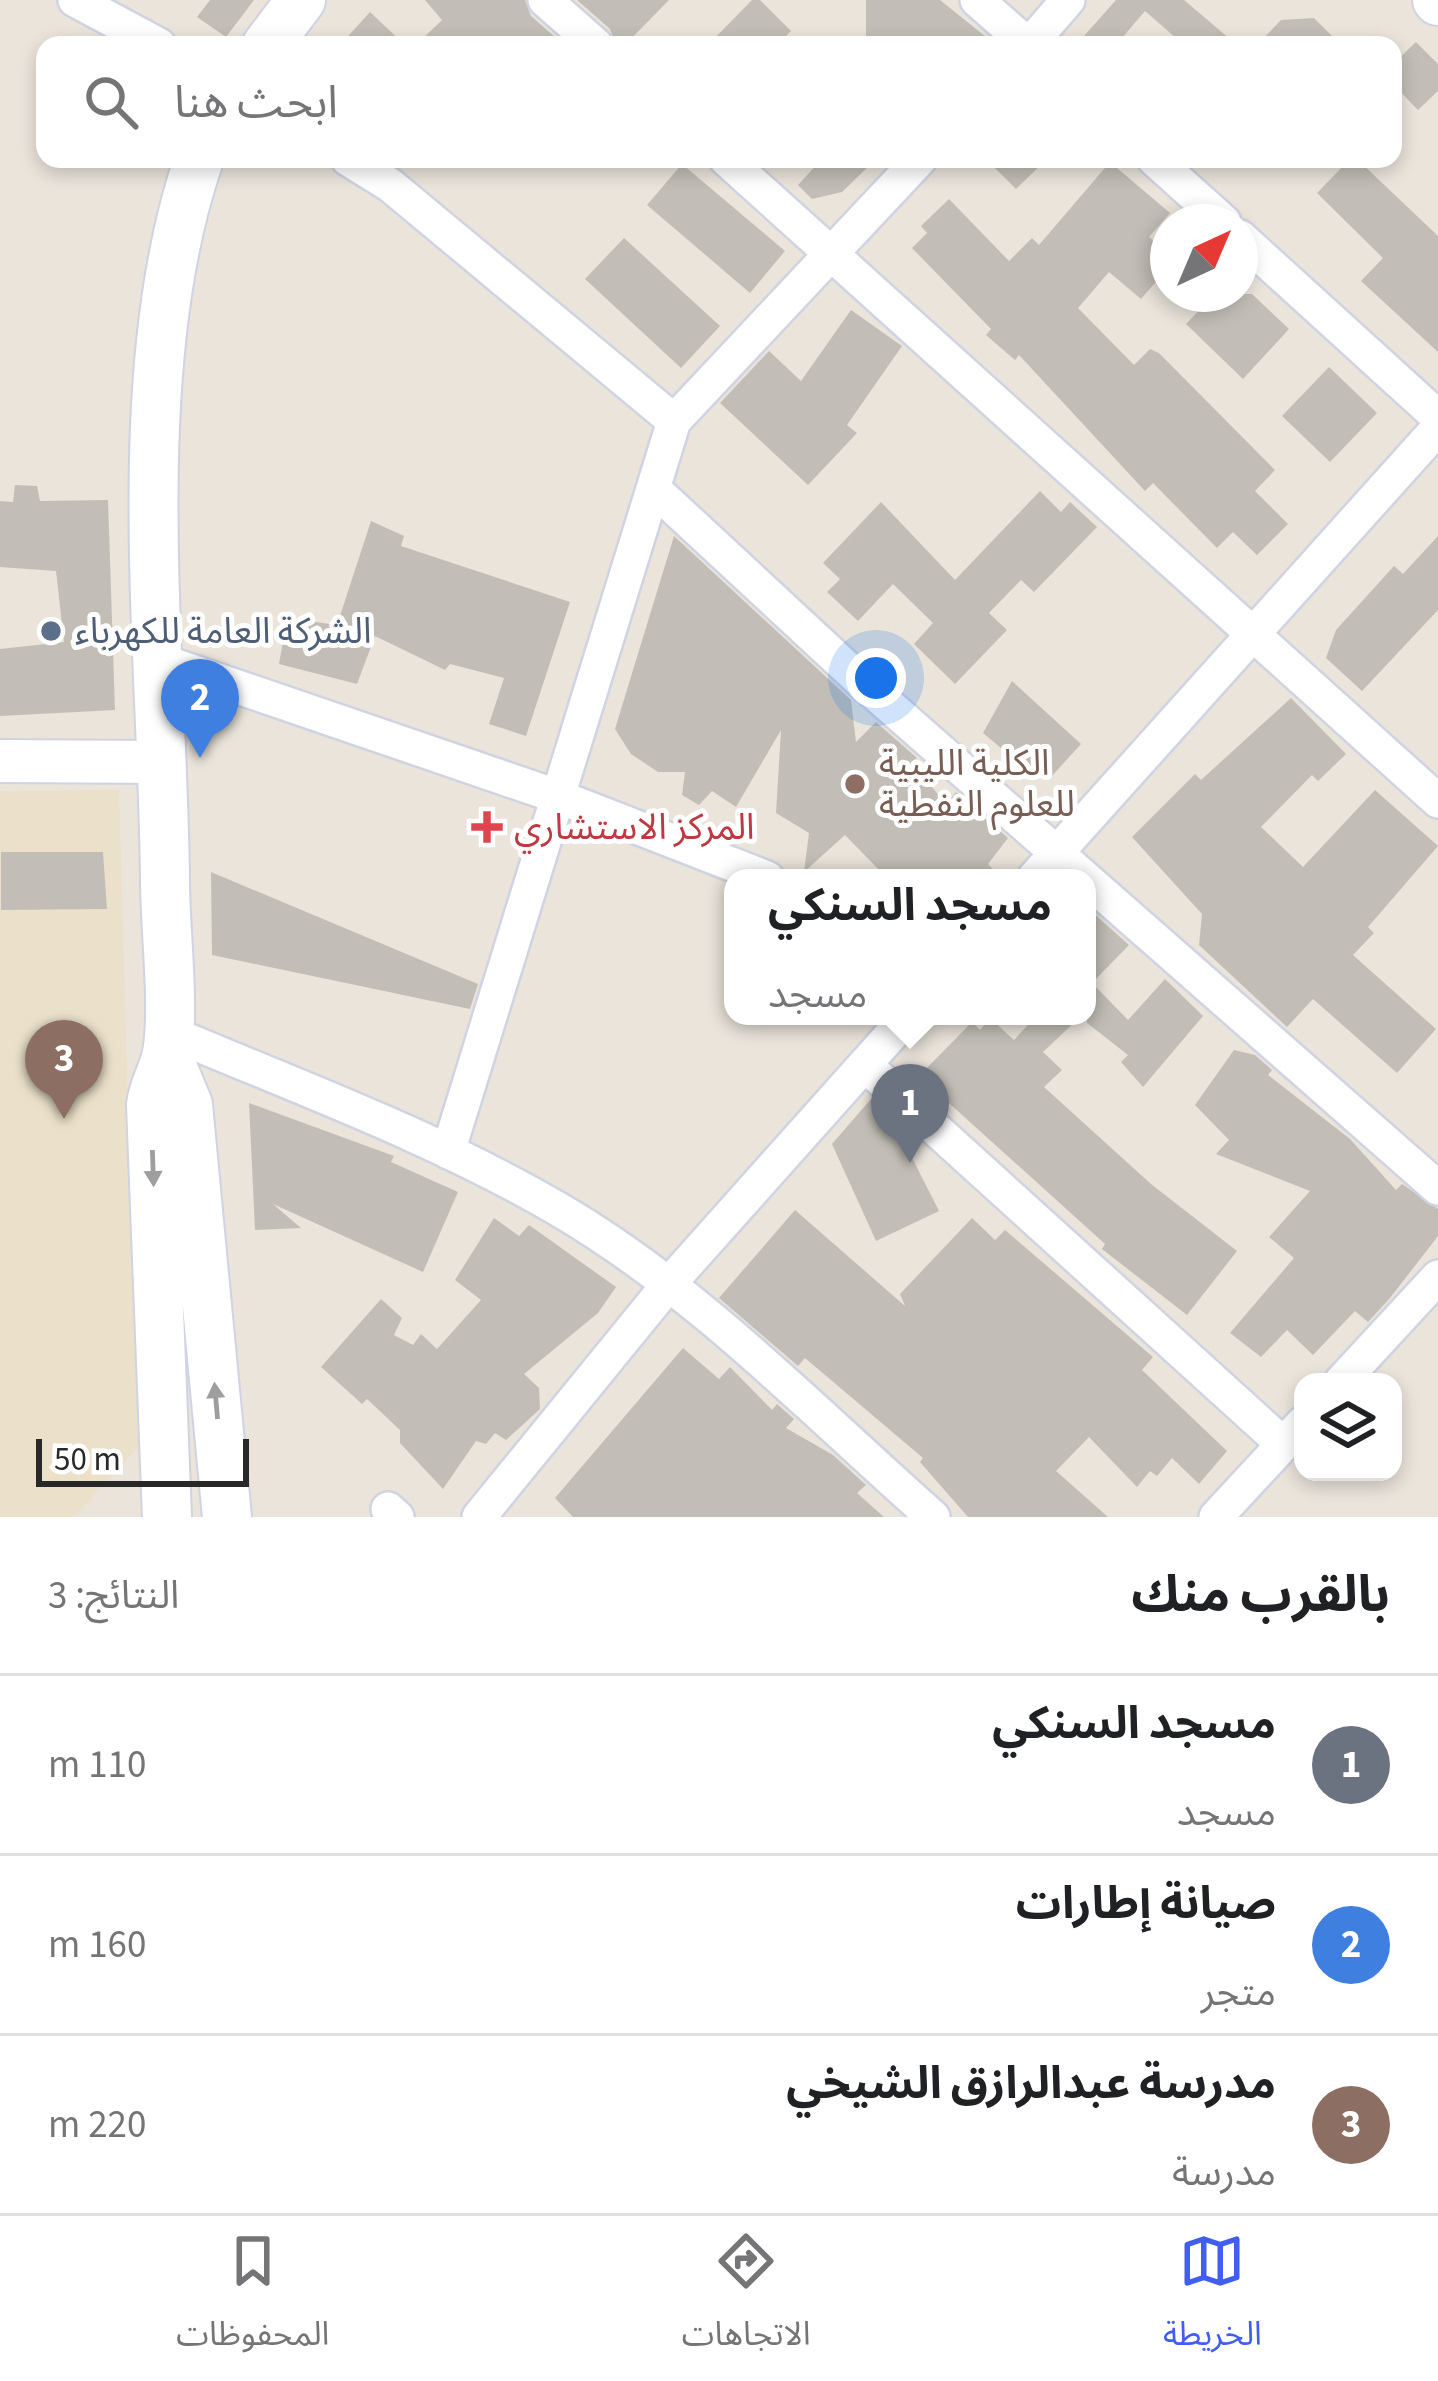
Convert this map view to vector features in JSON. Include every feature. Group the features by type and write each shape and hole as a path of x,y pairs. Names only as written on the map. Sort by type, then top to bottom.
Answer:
{"main road":[{"path":"274,36 301,0"},
{"path":"167,1517 151,1105 166,1042 164,762 156,659 158,392 178,222 197,168"},
{"path":"166,1042 188,1105 227,1517"}],"street":[{"path":"75,0 141,36"},
{"path":"545,0 586,36"},
{"path":"977,0 1019,36"},
{"path":"1037,36 1068,0"},
{"path":"363,168 390,185 674,421"},
{"path":"736,168 1438,801"},
{"path":"448,1152 562,798 610,619 656,490 674,421 911,168"},
{"path":"1164,168 1204,204"},
{"path":"1258,253 1438,417"},
{"path":"1042,869 1438,428"},
{"path":"656,490 1077,869"},
{"path":"156,659 562,798 744,869"},
{"path":"0,761 164,762"},
{"path":"1096,886 1438,1188"},
{"path":"479,1517 668,1285 900,1025"},
{"path":"166,1042 448,1152 560,1210 668,1285 933,1517"},
{"path":"865,1065 1293,1433 1216,1517"},
{"path":"1349,1373 1438,1277"}],"shaded area":[{"path":"119,790 138,1447 74,1517 0,1517 0,791"}],"building":[{"path":"210,0 254,0 227,36 197,17"},
{"path":"425,0 525,0 531,16 554,36 425,36 442,20"},
{"path":"577,0 669,0 634,36 613,36"},
{"path":"752,0 760,0 791,31 786,36 717,36"},
{"path":"866,0 940,0 985,36 866,36"},
{"path":"1116,0 1184,0 1226,36 1174,36 1145,11 1124,36 1084,36"},
{"path":"370,12 395,36 348,36"},
{"path":"1314,18 1332,36 1266,36 1281,20"},
{"path":"1416,42 1438,64 1438,91 1418,110 1402,93 1402,55"},
{"path":"679,168 687,168 785,251 750,293 647,205"},
{"path":"814,168 867,168 842,192 812,199 798,185"},
{"path":"995,168 1038,168 1016,189"},
{"path":"1105,168 1117,168 1159,204 1150,204 1150,289 1141,299 1109,272 1078,308 1134,365 1150,349 1159,353 1275,470 1255,491 1288,524 1257,555 1233,532 1217,548 1153,483 1145,491 1019,355 1015,360 986,335 991,329 912,248 927,233 921,226 949,199 1009,261 1032,238 1039,245"},
{"path":"1341,168 1366,168 1438,236 1438,352 1361,281 1383,258 1317,193"},
{"path":"624,238 720,326 681,368 585,279"},
{"path":"1258,300 1289,329 1243,379 1186,324 1198,312 1258,312"},
{"path":"851,310 902,346 847,425 857,433 808,485 720,403 769,351 801,381"},
{"path":"1329,367 1377,413 1330,462 1282,416"},
{"path":"15,485 37,486 40,501 108,500 115,710 0,716 0,649 64,642 56,571 0,567 0,501 13,502"},
{"path":"1040,491 1061,512 1070,502 1097,527 1034,592 1021,580 989,613 1007,630 955,684 914,644 933,623 893,584 858,621 827,592 840,579 823,563 881,502 955,580"},
{"path":"371,521 404,536 401,546 570,602 526,736 489,724 504,678 450,664 445,670 375,636 357,684 279,664 287,618 337,625"},
{"path":"674,536 851,700 856,742 876,722 917,758 911,762 946,804 956,792 1008,838 988,864 993,869 878,869 845,835 804,869 809,833 776,813 781,730 736,807 712,791 699,805 682,795 685,772 658,772 631,754 615,729"},
{"path":"1438,536 1438,610 1362,691 1326,658 1336,630 1394,566 1403,574"},
{"path":"1012,681 1081,744 1051,777 1044,772 1037,778 983,733"},
{"path":"1291,698 1346,754 1318,781 1312,775 1261,827 1303,867 1375,790 1438,846 1368,927 1374,933 1353,955 1436,1029 1397,1073 1313,999 1287,1027 1199,945 1202,914 1132,837 1195,774 1201,780"},
{"path":"1,852 103,852 107,909 1,910"},
{"path":"211,872 478,984 470,1009 212,955"},
{"path":"1096,915 1129,945 1096,979"},
{"path":"1165,979 1203,1016 1143,1087 1121,1062 1128,1055 1090,1025 1096,1025 1096,987 1128,1020"},
{"path":"969,1025 980,1030 984,1025 998,1025 1014,1040 1028,1025 1072,1025 1043,1052 1062,1070 1044,1087 1151,1184 1237,1251 1187,1315 1102,1249 1105,1244 919,1076"},
{"path":"1234,1050 1255,1055 1272,1070 1268,1075 1350,1139 1396,1190 1402,1184 1438,1209 1438,1236 1390,1298 1368,1322 1355,1311 1313,1355 1287,1330 1261,1357 1230,1333 1294,1258 1269,1237 1310,1191 1216,1154 1229,1140 1195,1105"},
{"path":"871,1099 892,1118 939,1211 876,1241 832,1144"},
{"path":"249,1103 394,1156 391,1162 458,1192 423,1272 273,1204 301,1228 255,1230"},
{"path":"795,1210 905,1306 900,1294 972,1218 995,1240 1005,1230 1153,1357 1142,1370 1227,1451 1199,1484 1172,1458 1157,1476 1150,1471 1137,1487 1089,1437 1056,1471 1108,1517 968,1517 920,1462 923,1458 805,1358 798,1366 719,1298"},
{"path":"494,1218 519,1236 529,1225 616,1287 598,1313 524,1374 539,1388 540,1409 506,1440 495,1433 486,1444 476,1441 443,1489 400,1443 400,1430 367,1399 362,1404 321,1367 381,1299 402,1318 394,1335 413,1345 421,1334 437,1349 481,1300 455,1280"},
{"path":"683,1348 719,1379 730,1367 772,1410 777,1404 794,1419 786,1428 833,1455 866,1485 857,1493 884,1517 573,1517 555,1498"}],"place":[{"name":"الشركة العامة للكهرباء","path":"51,631"},
{"name":"صيانة إطارات","path":"200,758"},
{"name":"الكلية الليبية للعلوم النفطية","path":"855,784"},
{"name":"المركز الاستشاري","path":"487,827"},
{"name":"مدرسة عبدالرازق الشيخي","path":"64,1119"},
{"name":"مسجد السنكي","path":"910,1163"}]}
